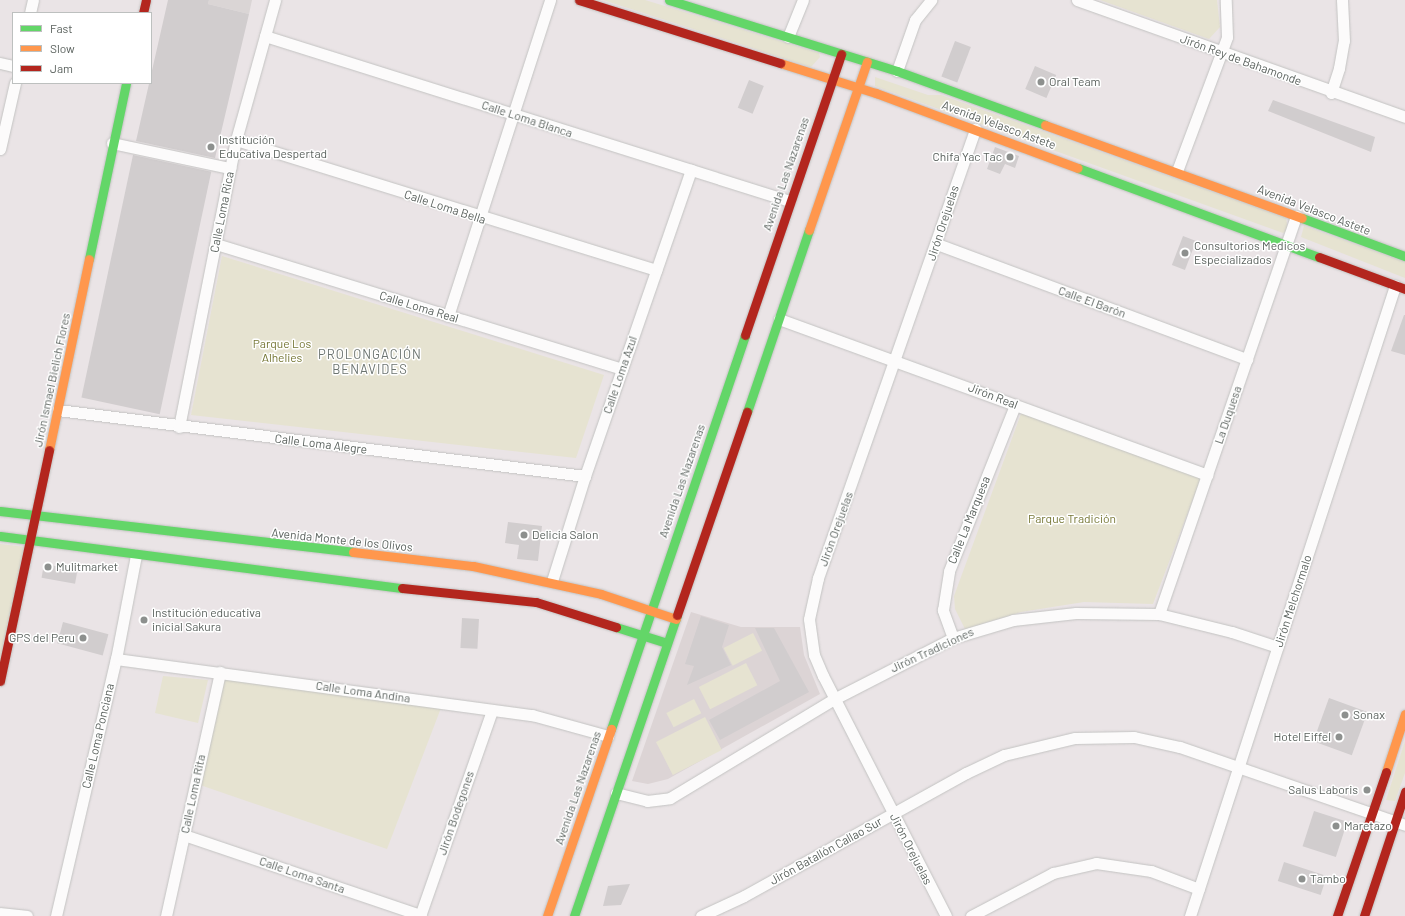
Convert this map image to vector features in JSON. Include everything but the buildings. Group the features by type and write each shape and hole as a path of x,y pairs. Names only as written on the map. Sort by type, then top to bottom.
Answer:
{"street":[{"path":"30,12 33,0"},
{"path":"142,12 146,0"},
{"name":"Calle Loma Rica","path":"179,427 236,140 275,0"},
{"path":"448,316 550,0"},
{"name":"Avenida Velasco Astete","path":"578,0 859,88 975,129 1400,288"},
{"name":"Avenida Velasco Astete","path":"669,0 897,71 1177,171 1405,256"},
{"path":"788,37 803,0"},
{"path":"897,71 915,20 931,0"},
{"name":"Jirón Rey de Bahamonde","path":"1077,0 1331,93 1405,117"},
{"path":"1177,171 1221,53 1228,21 1226,0"},
{"path":"1331,93 1339,68 1344,41 1342,0"},
{"name":"Calle Loma Blanca","path":"265,36 790,201"},
{"name":"Avenida Las Nazarenas","path":"547,916 841,54"},
{"path":"574,916 867,62"},
{"path":"0,63 12,66"},
{"path":"0,149 15,84"},
{"name":"Jirón Ismael Bielich Flores","path":"0,681 31,540 112,143 126,84"},
{"name":"Jirón Orejuelas","path":"946,916 834,699 814,655 809,619 812,599 937,244 975,129"},
{"name":"Calle Loma Bella","path":"236,140 479,218 656,270"},
{"path":"112,143 230,168"},
{"name":"Calle Loma Azul","path":"552,581 585,476 691,170"},
{"name":"La Duquesa","path":"1159,614 1296,216"},
{"name":"Calle Loma Real","path":"216,244 622,369"},
{"name":"Calle El Barón","path":"937,244 1247,359"},
{"name":"Jirón Melchormalo","path":"1190,916 1278,647 1400,288"},
{"name":"Jirón Real","path":"779,319 896,360 1207,476"},
{"name":"Calle La Marquesa","path":"953,638 943,610 948,571 1015,405"},
{"name":"Calle Loma Alegre","path":"58,410 179,427 585,476"},
{"name":"Avenida Monte de los Olivos","path":"0,511 473,566 552,581 651,610 676,619"},
{"path":"0,536 333,581 536,602 643,634 667,643"},
{"name":"Calle Loma Ponciana","path":"56,916 116,659 136,555"},
{"name":"Jirón Tradiciones","path":"616,793 647,801 670,798 834,699 953,638 1029,617 1101,612 1159,614 1232,632 1278,647"},
{"name":"Calle Loma Andina","path":"116,659 532,715 608,736"},
{"name":"Calle Loma Rita","path":"166,916 220,672"},
{"name":"Jirón Bodegones","path":"420,915 492,710"},
{"path":"1337,916 1405,714"},
{"name":"Jirón Batallón Callao Sur","path":"702,916 744,896 966,773 1004,755 1075,738 1106,736 1158,741 1400,823"},
{"path":"1364,916 1400,823 1405,792"},
{"name":"Calle Loma Santa","path":"184,835 420,915"},
{"path":"970,916 1052,873 1096,863 1151,871 1199,889"},
{"path":"0,913 27,916"}],"shaded area":[{"path":"209,0 252,0 249,14 208,4"},
{"path":"691,612 741,627 800,627 804,655 820,694 668,779 648,784 632,781"}],"green space":[{"path":"603,0 645,0 819,53 820,57 811,67"},
{"path":"1100,0 1217,0 1220,27 1209,39"},
{"path":"875,77 928,95 941,95 1286,218 1288,230 1283,233 875,86"},
{"path":"1304,226 1405,262 1405,278 1301,237"},
{"name":"Parque Los Alhelies","path":"222,256 604,375 576,458 191,415"},
{"name":"Parque Tradición","path":"1022,411 1201,478 1153,604 1084,602 1021,612 965,629 955,609 954,596"},
{"path":"0,544 25,547 0,663"},
{"path":"753,633 762,651 733,666 724,648"},
{"path":"746,663 757,685 710,709 699,687"},
{"path":"163,676 208,680 198,723 155,713"},
{"path":"224,678 441,708 387,849 200,785"},
{"path":"694,699 701,713 674,727 666,713"},
{"path":"705,717 722,750 673,775 656,742"},
{"path":"1405,741 1405,773 1395,801 1386,800"}],"traffic: fast":[{"path":"669,0 897,71 1045,125"},
{"path":"89,259 126,84"},
{"path":"1078,168 1319,257"},
{"path":"1302,218 1405,256"},
{"path":"747,412 809,230"},
{"path":"611,729 745,335"},
{"path":"0,511 353,552"},
{"path":"0,536 402,588"},
{"path":"574,916 677,615"},
{"path":"616,627 667,643"}],"traffic: slow":[{"path":"809,230 867,62"},
{"path":"780,63 876,93 1078,168"},
{"path":"1045,125 1302,218"},
{"path":"49,450 89,259"},
{"path":"353,552 473,566 601,594 676,619"},
{"path":"1386,772 1405,714"},
{"path":"547,916 611,729"}],"traffic: jam":[{"path":"143,12 146,0"},
{"path":"579,0 780,63"},
{"path":"745,335 841,54"},
{"path":"1319,257 1405,289"},
{"path":"677,615 747,412"},
{"path":"0,681 49,450"},
{"path":"402,588 536,602 616,627"},
{"path":"1337,916 1386,772"},
{"path":"1364,916 1405,792"}],"place":[{"name":"Oral Team","path":"1041,82"},
{"name":"Institución Educativa Despertad","path":"211,147"},
{"name":"Chifa Yac Tac","path":"1010,157"},
{"name":"Consultorios Medicos Especializados","path":"1185,253"},
{"name":"Delicia Salon","path":"524,535"},
{"name":"Mulitmarket","path":"48,567"},
{"name":"Institución educativa inicial Sakura","path":"144,620"},
{"name":"GPS del Peru","path":"83,638"},
{"name":"Sonax","path":"1345,715"},
{"name":"Hotel Eiffel","path":"1339,737"},
{"name":"Salus Laboris","path":"1367,790"},
{"name":"Maretazo","path":"1336,826"},
{"name":"Tambo","path":"1302,879"}],"district":[{"name":"PROLONGACIÓN BENAVIDES","path":"370,362"}]}
